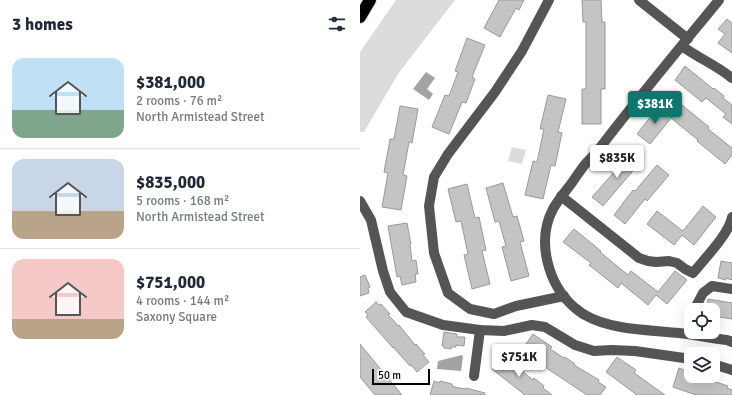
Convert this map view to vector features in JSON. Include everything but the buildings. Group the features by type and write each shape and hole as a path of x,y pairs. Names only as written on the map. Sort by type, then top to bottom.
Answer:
{"highway":[{"path":"360,17 370,0"}],"street":[{"path":"549,0 522,51 496,92 448,154 434,177 428,206 434,253 448,293 470,309 494,314 516,306 564,296"},
{"path":"639,0 685,42 694,55 722,70 732,78"},
{"path":"684,332 639,329 610,324 584,315 571,304 554,281 550,272 545,242 547,226 553,209 561,196 586,163 720,0"},
{"path":"561,196 639,258 652,262 669,261 677,263 693,272 726,231 732,217"},
{"path":"360,201 371,220 383,271 390,292 406,312 443,325 480,330 504,331 532,325 545,327 575,345 594,351 635,351 684,358"},
{"path":"698,303 704,293 712,286 732,289"},
{"path":"474,376 480,330"},
{"path":"720,339 732,342"},
{"path":"720,366 732,370"}],"shaded area":[{"path":"396,0 455,0 398,74 364,132 360,132 360,52"},
{"path":"426,72 435,78 427,89 433,94 429,100 413,89"},
{"path":"512,147 526,150 522,164 508,161"},
{"path":"462,355 461,371 437,369 438,361"}]}
